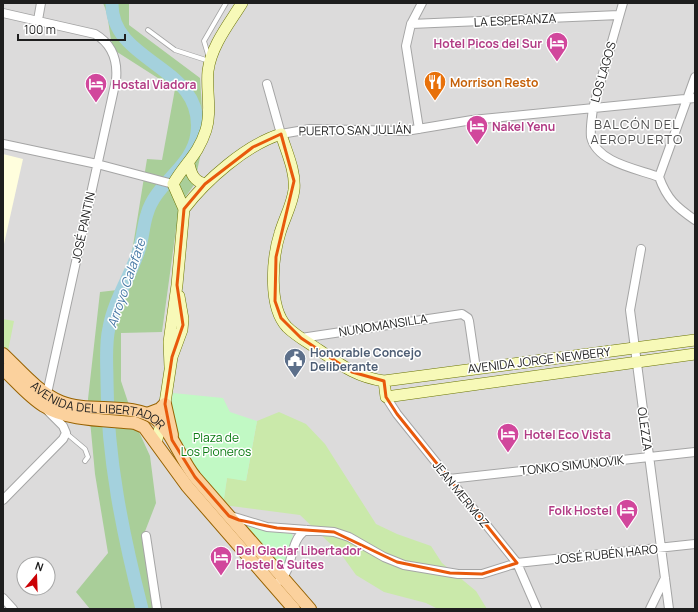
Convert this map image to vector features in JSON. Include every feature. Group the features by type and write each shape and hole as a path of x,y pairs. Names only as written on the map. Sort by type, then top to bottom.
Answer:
{"main road":[{"name":"AVENIDA DEL LIBERTADOR","path":"3,354 45,400"},
{"name":"AVENIDA DEL LIBERTADOR","path":"4,373 45,400 61,402 80,412 140,416 161,424 189,469 310,609"},
{"path":"140,416 160,409 165,404"},
{"path":"165,404 172,440"},
{"name":"AVENIDA DEL LIBERTADOR","path":"140,416 144,427 187,486 294,609"}],"street":[{"path":"3,13 38,20 41,3"},
{"path":"171,184 189,164 201,144 207,127 208,78 210,62 218,42 242,3"},
{"path":"419,129 406,46 411,24 422,3"},
{"name":"LOS LAGOS","path":"623,3 593,108 590,126 592,138 598,150 609,159 659,177"},
{"name":"LA ESPERANZA","path":"411,24 619,15"},
{"name":"JOSÉ PANTIN","path":"38,20 95,34 107,43 116,62 116,80 45,400"},
{"path":"695,77 691,99 659,177 664,192 672,202 695,220"},
{"path":"267,84 281,134"},
{"name":"PUERTO SAN JULIÁN","path":"184,209 205,184 253,146 266,139 281,134 310,129 386,132 419,129 472,120 691,99"},
{"name":"AVENIDA JORGE NEWBERY","path":"281,134 293,173 294,190 277,246 275,301 281,318 287,327 352,372 367,379 384,381 695,340"},
{"path":"3,144 97,164 160,180 171,184 184,209 177,285 169,342 170,367 165,404 156,443"},
{"path":"189,164 191,174 198,182 205,184"},
{"name":"OLEZZA","path":"641,249 630,310 669,609"},
{"name":"NUNOMANSILLA","path":"301,338 452,314 465,316 470,325 476,369"},
{"name":"AVENIDA JORGE NEWBERY","path":"386,397 695,354"},
{"path":"512,364 514,379"},
{"name":"JEAN MERMOZ","path":"384,381 386,397 397,414 517,563 537,609"},
{"path":"3,500 63,438 66,433 63,426 45,400"},
{"name":"TONKO SIMUNOVIK","path":"449,479 695,452"},
{"name":"JOSÉ RUBÉN HARO","path":"229,516 259,526 326,531 341,534 397,562 450,573 482,574 517,563 695,544"},
{"path":"269,581 276,583 283,578 290,564 297,539 306,530"},
{"path":"146,536 156,606 163,609"},
{"path":"650,609 665,577"},
{"path":"3,598 13,609"}],"lane":[{"path":"210,62 204,42 206,35 226,3"},
{"path":"148,30 175,50 210,62"},
{"path":"66,433 85,449 88,457 85,461"}],"highlighted area":[{"path":"281,134 294,181 276,257 275,301 281,318 301,338 352,372 384,381 386,397 397,414 517,563 482,574 450,573 397,562 334,532 277,528 239,520 229,516 195,477 172,440 165,404 172,357 183,325 177,285 184,209 205,184 253,147"}],"shaded area":[{"path":"3,3 695,3 695,609 3,609"},
{"path":"3,154 23,159 4,244 3,244"}],"green space":[{"path":"103,3 129,3 129,25 200,78 204,139 194,185 186,196 176,229 162,332 121,333 121,381 135,423 150,456 156,503 144,534 160,609 90,609 76,592 108,553 95,474 88,399 100,292 126,289 147,159 162,160 175,89 114,50 107,14"},
{"path":"3,319 14,321 8,351 3,346"},
{"name":"Plaza de Los Pioneros","path":"173,393 223,398 230,412 257,421 246,481 227,478 223,505 179,450 171,407"},
{"path":"279,412 306,424 325,444 376,524 397,534 431,546 442,563 476,591 487,609 438,609 426,603 384,592 356,575 341,554 300,515 223,505 227,477 246,481 257,421"},
{"path":"241,523 263,530 292,534 293,543 290,557 283,570"}],"waterway":[{"name":"Arroyo Calafate","path":"112,3 116,23 126,39 173,78 187,93 196,110 197,133 194,145 189,156 158,193 147,214 139,250 118,298 111,318 107,341 108,410 113,467 117,496 142,609"}],"place":[{"name":"Hotel Picos del Sur","path":"557,62"},
{"name":"Morrison Resto","path":"435,102"},
{"name":"Hostal Viadora","path":"96,104"},
{"name":"Nakel Yenu","path":"477,146"},
{"name":"Honorable Concejo Deliberante","path":"295,378"},
{"name":"Hotel Eco Vista","path":"508,454"},
{"name":"Folk Hostel","path":"627,530"},
{"name":"Del Glaciar Libertador Hostel & Suites","path":"221,576"}],"district":[{"name":"BALCÓN DEL AEROPUERTO","path":"637,132"}]}
